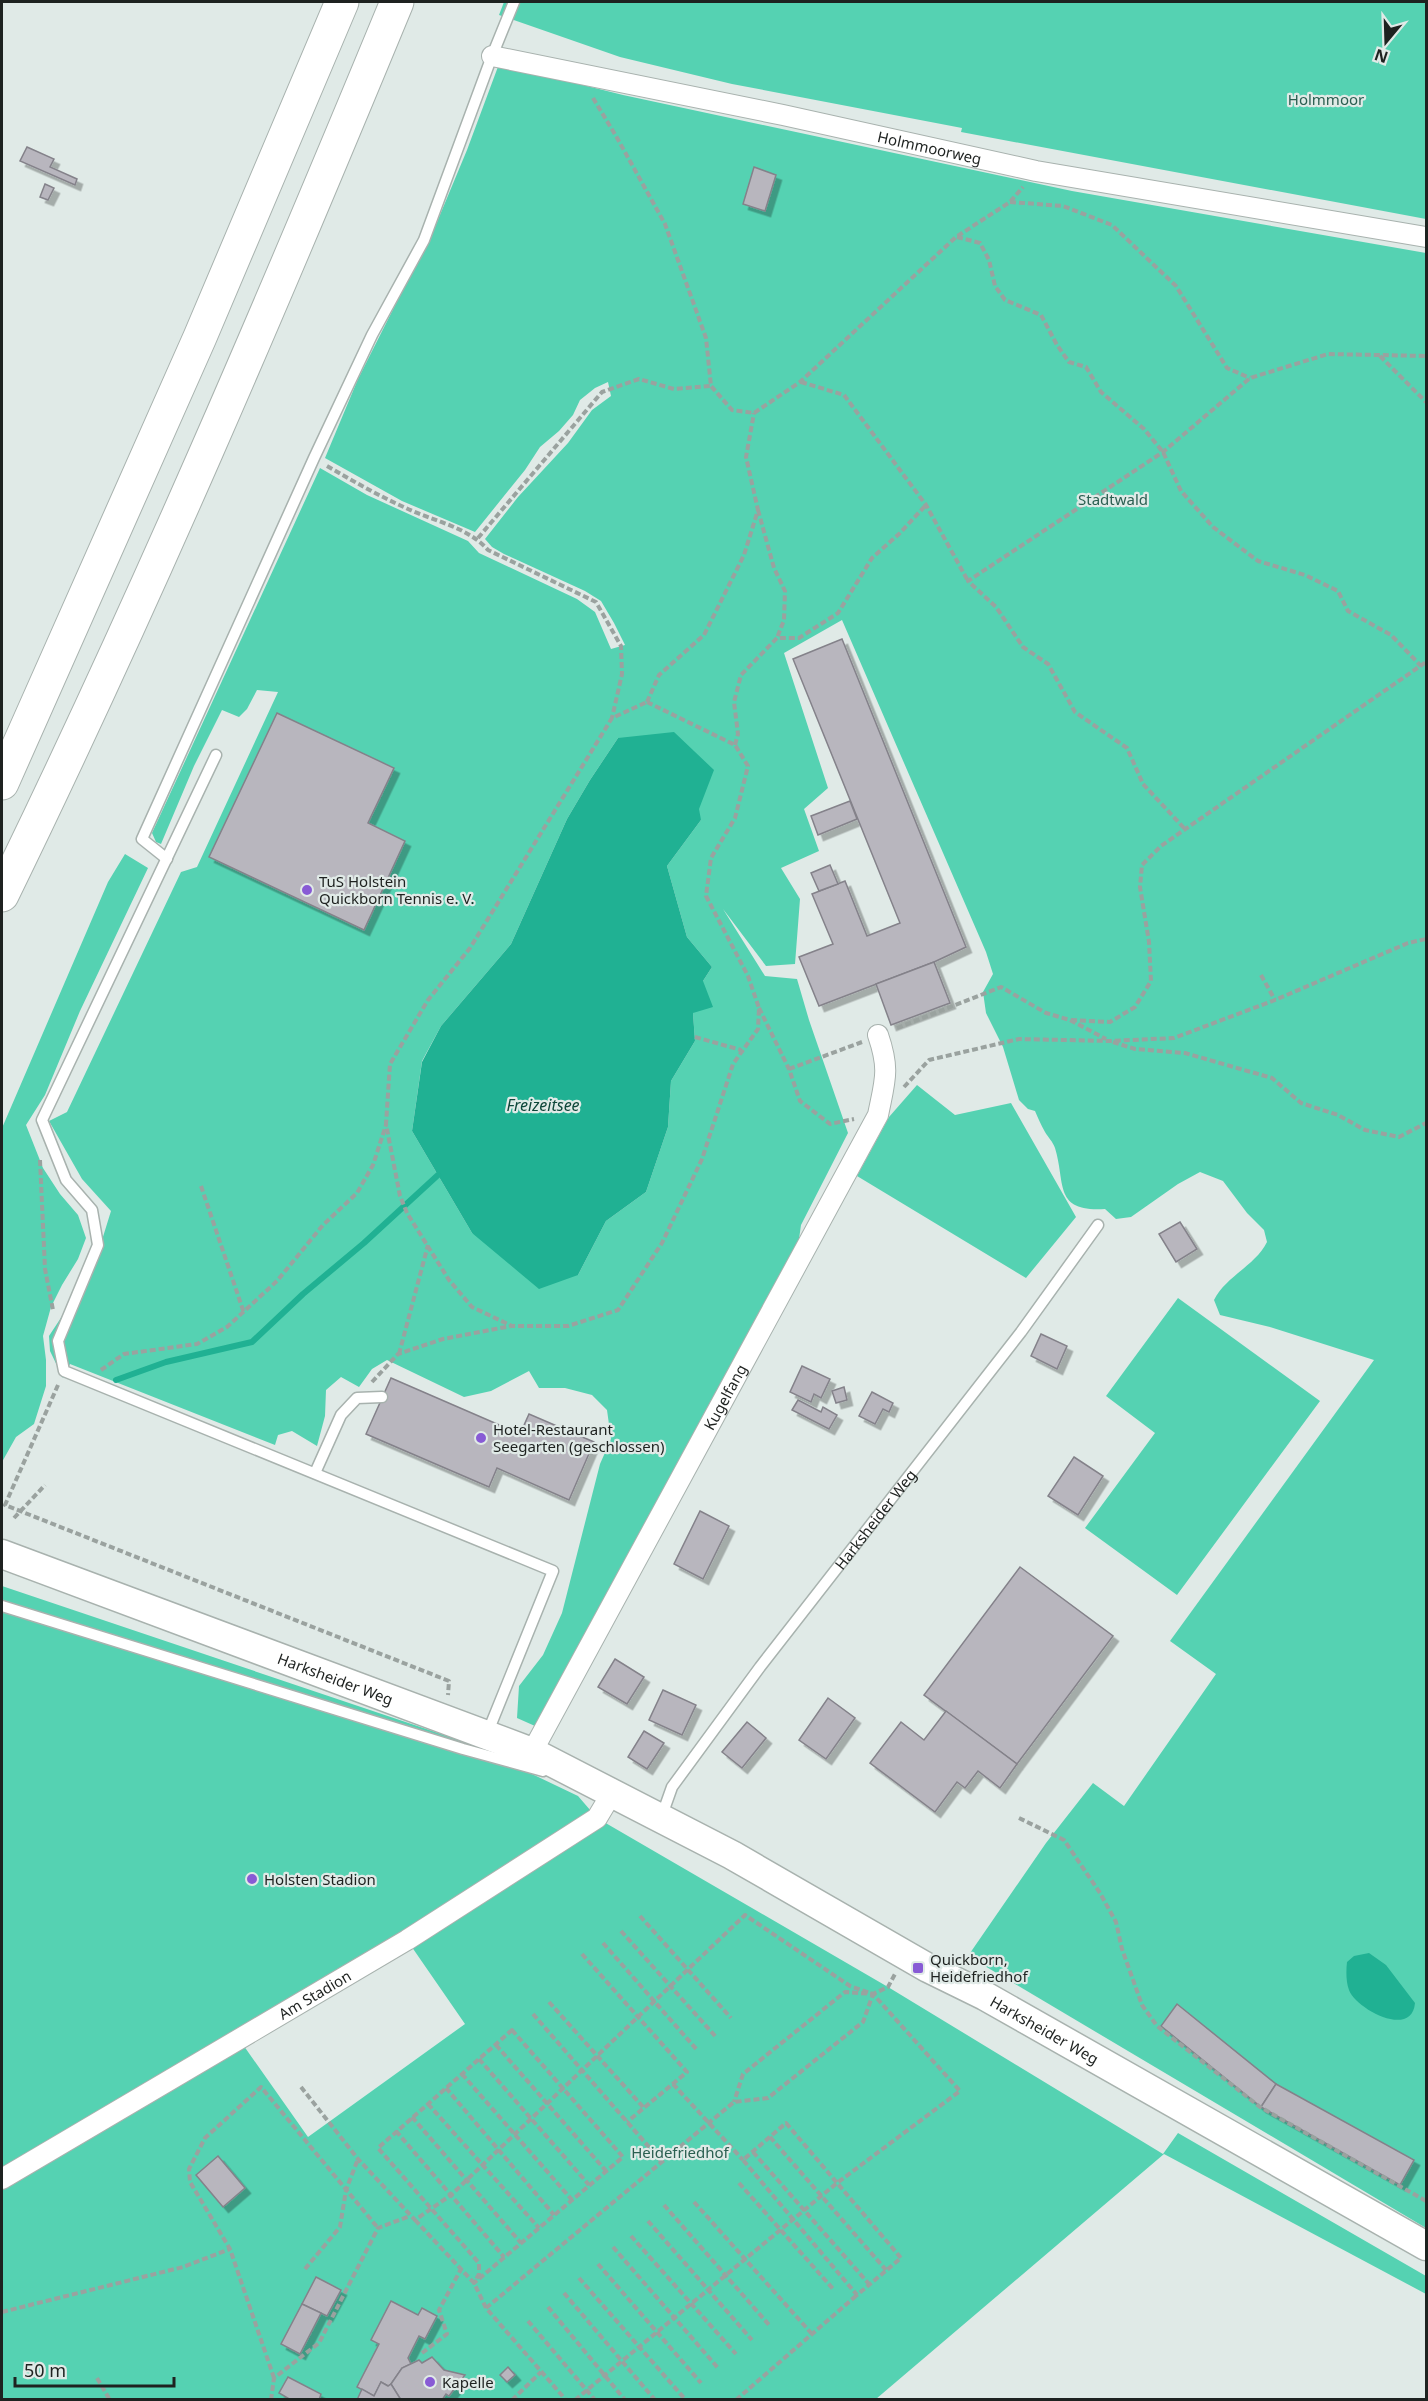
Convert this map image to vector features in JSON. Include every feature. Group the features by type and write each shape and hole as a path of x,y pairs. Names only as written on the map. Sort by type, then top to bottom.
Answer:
{"highway":[{"path":"265,185 262,137 317,2"},
{"path":"2,783 191,358 342,2"},
{"path":"2,895 141,598 243,369 397,2"}],"main road":[{"name":"Harksheider Weg","path":"2,1554 532,1752 732,1855 1426,2246"}],"street":[{"name":"Holmmoorweg","path":"492,56 783,115 1036,171 1426,237"},
{"name":"Kugelfang","path":"532,1752 878,1115 886,1081 886,1032"},
{"name":"Am Stadion","path":"2,2179 407,1940 597,1818 605,1789"}],"lane":[{"path":"167,859 142,839 314,458 372,335 424,240 514,2"},
{"path":"216,755 42,1120 66,1180 92,1210 98,1245 58,1341 64,1371 554,1571 487,1734"},
{"name":"Harksheider Weg","path":"661,1818 672,1787 753,1677 1021,1332 1098,1225"},
{"path":"315,1473 341,1415 357,1398 382,1397"},
{"path":"2,1606 463,1749 605,1789"}],"path":[{"path":"578,74 665,224 706,338 711,386 732,410 754,413 800,382 956,237 1010,202 1063,206 1112,225 1176,286 1227,368 1250,378"},
{"path":"956,237 980,243 989,260 995,286 1005,300 1041,315 1069,362 1086,367 1101,392 1144,429 1163,452 1180,491 1213,527 1258,561 1305,574 1338,591 1348,611 1391,634 1421,666"},
{"path":"968,581 1163,452 1250,378 1328,354 1426,356"},
{"path":"1379,356 1426,402"},
{"path":"478,538 602,392 639,379 674,389 711,386"},
{"path":"800,382 844,395 926,505 968,581 996,607 1023,647 1048,664 1075,712 1127,748 1143,784 1184,828"},
{"path":"735,745 738,734 734,702 741,675 777,638 784,620 785,591 774,568 746,457 754,413"},
{"path":"86,1380 124,1354 197,1344 227,1327 277,1281 323,1225 357,1193 374,1165 386,1124 390,1064 428,1000 470,948 612,718 622,674 621,646 596,602 488,550 478,538 369,490 314,458"},
{"path":"777,638 799,638 838,613 872,558 926,505"},
{"path":"612,718 647,702 659,675 704,635 744,555 758,510"},
{"path":"1070,1020 1110,1022 1135,1007 1151,981 1149,942 1140,887 1142,865 1184,828 1426,662"},
{"path":"647,702 735,745 748,766 735,818 711,858 706,896 748,976 759,1008 789,1069 837,1052"},
{"path":"1019,1039 1110,1041 1174,1038 1275,1000 1408,943 1426,939"},
{"path":"1261,975 1275,1000"},
{"path":"886,1032 1001,987 1046,1012 1070,1020 1110,1041 1135,1049 1185,1053 1272,1078 1301,1103 1338,1115 1365,1130 1399,1137 1426,1123"},
{"path":"398,1354 443,1339 512,1326 567,1326 618,1310 662,1243 702,1158 733,1064 758,1029 759,1008"},
{"path":"695,1037 741,1050"},
{"path":"386,1124 400,1196 407,1213 448,1280 472,1307 512,1326"},
{"path":"47,1133 40,1147 45,1269 58,1341"},
{"path":"201,1185 244,1313"},
{"path":"357,1398 398,1354 428,1245"},
{"path":"64,1371 5,1505 449,1681 447,1719"},
{"path":"14,1518 45,1485"},
{"path":"1019,1818 1064,1840 1100,1893 1116,1922 1122,1950 1142,2005 1157,2026 1260,2107 1426,2201"},
{"path":"415,2220 451,2195 689,1971 745,1915 850,1986 873,1994 960,2091 837,2183 575,2400"},
{"path":"640,1916 730,2018"},
{"path":"621,1931 716,2037"},
{"path":"603,1943 698,2051"},
{"path":"582,1954 687,2072 627,2122"},
{"path":"486,2308 734,2102 743,2074 845,1992 873,1994 888,1987 906,1955"},
{"path":"734,2102 768,2098 863,2022 873,1994"},
{"path":"549,2002 644,2108"},
{"path":"533,2014 662,2162"},
{"path":"512,2030 623,2157 474,2283 479,2274 479,2263 378,2148 512,2030"},
{"path":"495,2045 606,2171"},
{"path":"479,2059 589,2185"},
{"path":"462,2074 572,2200"},
{"path":"673,2084 742,2160 857,2295"},
{"path":"271,2400 274,2378 230,2249 190,2182 189,2169 205,2138 261,2087 378,2228"},
{"path":"301,2087 358,2159 474,2283 486,2308 566,2400"},
{"path":"446,2088 554,2215"},
{"path":"428,2104 539,2228"},
{"path":"412,2118 521,2242"},
{"path":"736,2400 901,2258 786,2123 742,2160"},
{"path":"396,2132 504,2257"},
{"path":"770,2137 886,2270"},
{"path":"753,2152 869,2284"},
{"path":"305,2269 340,2228 346,2190 358,2159"},
{"path":"739,2183 834,2290"},
{"path":"694,2202 812,2334"},
{"path":"664,2205 771,2326"},
{"path":"274,2378 319,2343 378,2228 410,2216"},
{"path":"648,2221 752,2340"},
{"path":"631,2236 736,2354"},
{"path":"613,2247 717,2368"},
{"path":"2,2312 183,2267 230,2249"},
{"path":"598,2264 701,2384"},
{"path":"422,2354 447,2334 439,2310 460,2269"},
{"path":"579,2278 684,2398"},
{"path":"564,2293 655,2400"},
{"path":"548,2307 626,2400"},
{"path":"528,2320 595,2400"},
{"path":"512,2400 542,2372"},
{"path":"97,2378 110,2400"}],"green space":[{"name":"Holmmoor","path":"504,2 1426,2 1426,219 961,132 962,128 732,84 620,57 499,15"},
{"name":"Stadtwald","path":"499,64 623,95 1072,191 1426,253 1426,2228 968,1956 1046,1843 1093,1783 1124,1806 1216,1674 1170,1641 1374,1360 1270,1327 1220,1315 1214,1300 1219,1292 1255,1258 1267,1242 1264,1230 1247,1213 1223,1181 1200,1172 1178,1184 1131,1217 1116,1219 1105,1209 1088,1209 1069,1201 1062,1184 1054,1146 1035,1111 1028,1109 1019,1100 1003,1047 986,1013 983,992 993,974 986,952 842,620 784,653 828,788 804,809 819,851 781,868 800,899 795,964 766,966 723,909 765,976 797,979 848,1133 801,1225 796,1260 535,1726 517,1718 519,1686 543,1655 562,1613 600,1464 611,1439 607,1410 592,1395 565,1388 539,1388 529,1371 491,1391 464,1397 387,1360 372,1369 359,1387 341,1377 326,1390 325,1416 317,1446 292,1431 278,1435 275,1445 70,1364 63,1378 50,1351 49,1336 93,1269 111,1211 82,1179 49,1121 67,1112 181,872 197,867 278,692 257,690 247,709 239,717 222,710 194,766 161,844 156,842 152,833 320,468 367,495 468,541 479,553 577,599 595,612 611,649 625,645 601,601 585,591 504,554 492,547 485,539 518,497 568,443 592,410 611,396 608,382 595,388 580,400 573,415 540,447 525,470 475,532 402,501 325,458 358,379 437,222","holes":["618,738 701,820 667,866 687,937 712,967 703,981 693,1013 695,1041 671,1081 668,1127 646,1192 606,1221 578,1275 472,1233 412,1131 422,1061 441,1026 511,944 567,819"]},
{"path":"125,854 148,868 80,1011 45,1095 26,1125 43,1168 60,1194 78,1215 86,1238 78,1259 51,1307 43,1336 46,1386 34,1424 16,1437 2,1462 2,1128 108,882"},
{"path":"917,1085 955,1115 1011,1103 1076,1217 1026,1278 857,1176 889,1117"},
{"path":"1178,1298 1320,1401 1177,1595 1085,1528 1155,1433 1106,1396"},
{"name":"Heidefriedhof","path":"2,1586 465,1742 578,1796 597,1818 888,1987 1163,2154 1178,2133 1426,2276 1426,2294 1164,2154 876,2399 2,2399","holes":["407,1940 465,2024 308,2137 239,2039"]}],"water":[{"name":"Freizeitsee","path":"674,732 714,770 699,809 701,820 667,866 687,937 712,967 703,981 713,1007 693,1013 695,1041 671,1081 668,1127 646,1192 606,1221 578,1275 539,1289 472,1233 412,1131 422,1062 441,1026 511,944 567,819 618,738"},
{"path":"1369,1953 1386,1965 1415,2003 1412,2014 1404,2019 1395,2020 1372,2012 1362,2005 1349,1990 1346,1976 1347,1962 1354,1956"}],"building":[{"path":"27,147 54,159 50,167 77,179 75,185 20,161"},
{"path":"754,167 776,175 765,211 743,204"},
{"path":"45,184 54,188 48,200 40,197"},
{"path":"842,639 966,947 934,962 819,1006 799,957 833,944 812,894 845,881 867,936 900,923 793,659"},
{"path":"277,713 394,768 368,823 405,841 364,930 209,857"},
{"path":"850,801 857,819 818,835 811,816"},
{"path":"830,865 838,884 819,891 811,873"},
{"path":"934,962 950,1003 891,1025 876,984"},
{"path":"1180,1222 1197,1249 1176,1262 1159,1234"},
{"path":"1041,1334 1067,1346 1057,1369 1031,1356"},
{"path":"802,1366 830,1379 821,1398 814,1394 811,1402 790,1392"},
{"name":"Hotel-Restaurant Seegarten (geschlossen)","path":"391,1378 520,1434 529,1414 594,1442 569,1500 497,1468 489,1487 366,1434"},
{"path":"844,1387 847,1400 836,1403 832,1391"},
{"path":"872,1392 893,1403 889,1412 883,1409 875,1424 859,1416"},
{"path":"798,1400 821,1412 823,1407 837,1415 829,1429 792,1410"},
{"path":"1074,1457 1103,1476 1078,1515 1048,1496"},
{"path":"700,1511 729,1526 703,1579 674,1564"},
{"path":"1020,1567 1113,1636 1017,1764 924,1695"},
{"path":"615,1659 644,1677 627,1704 598,1687"},
{"path":"663,1690 696,1705 682,1735 649,1720"},
{"path":"828,1698 855,1718 826,1759 799,1740"},
{"path":"946,1711 1017,1764 1000,1788 978,1771 965,1788 957,1782 935,1812 870,1763 901,1722 924,1740"},
{"path":"747,1722 766,1738 742,1768 722,1752"},
{"path":"644,1731 664,1743 647,1769 628,1757"},
{"path":"1177,2004 1276,2084 1261,2107 1161,2026"},
{"path":"1276,2084 1414,2160 1400,2185 1261,2107"},
{"path":"218,2156 245,2188 223,2207 196,2175"},
{"path":"316,2277 341,2290 327,2316 302,2304"},
{"path":"391,2301 418,2315 422,2308 437,2316 425,2339 419,2336 408,2358 411,2364 402,2368 388,2386 381,2382 374,2396 357,2387 379,2344 371,2340"},
{"path":"302,2304 321,2313 300,2354 281,2344"},
{"path":"432,2357 444,2370 465,2375 449,2396 446,2394 442,2400 401,2400 391,2384 402,2368 419,2360 422,2363"},
{"path":"508,2367 515,2375 507,2382 500,2375"},
{"path":"288,2377 321,2394 319,2400 291,2400 279,2393"},
{"path":"381,2382 388,2386 391,2384 401,2400 357,2400 362,2389 374,2396"}],"waterway":[{"path":"116,1380 166,1362 252,1342 438,1175"}],"place":[{"name":"TuS Holstein Quickborn Tennis e. V.","path":"307,890"},
{"name":"Hotel-Restaurant Seegarten (geschlossen)","path":"481,1438"},
{"name":"Holsten Stadion","path":"252,1879"},
{"name":"Quickborn, Heidefriedhof","path":"918,1968"},
{"name":"Kapelle","path":"430,2382"}]}
